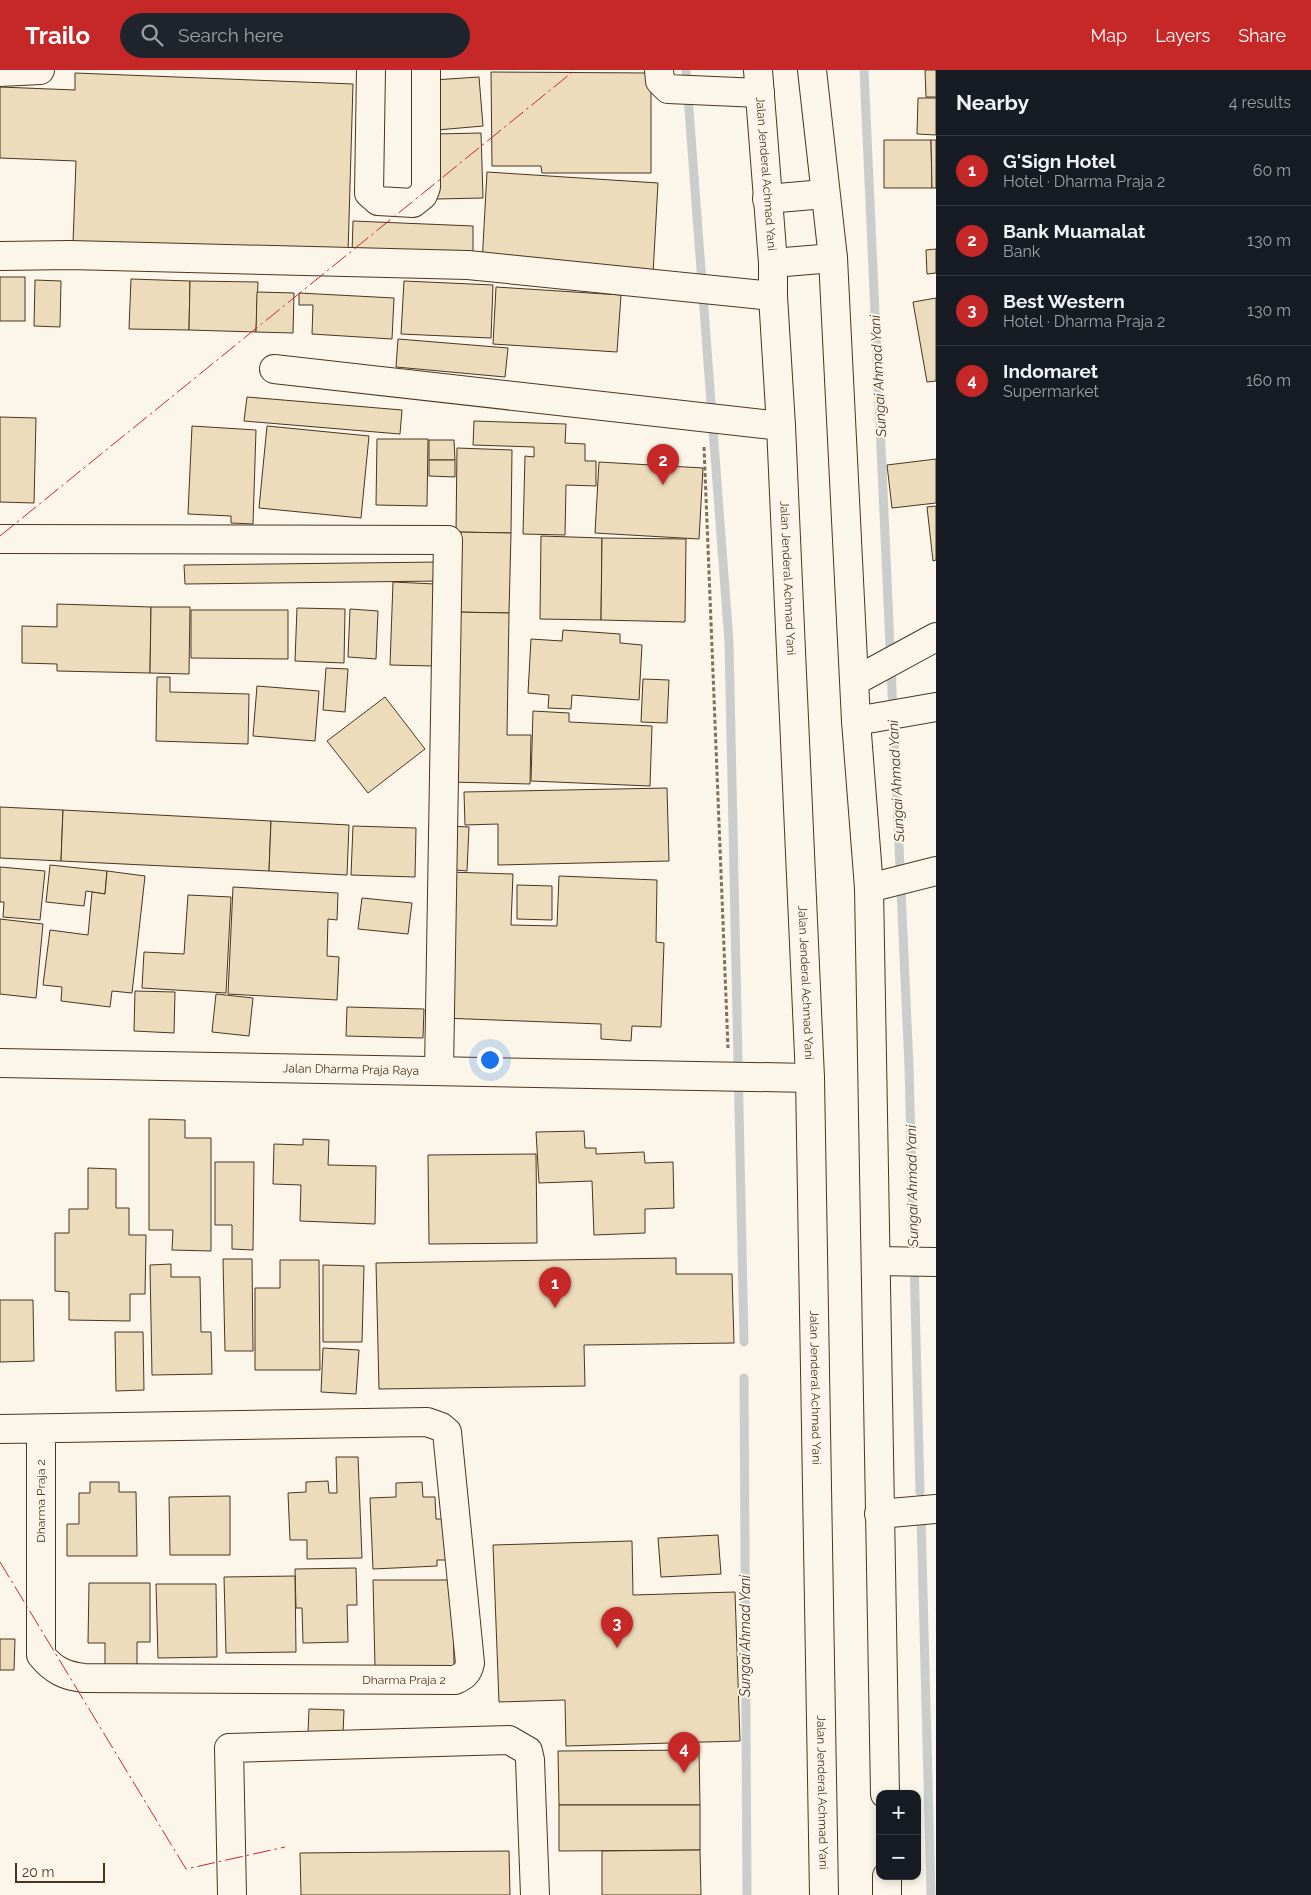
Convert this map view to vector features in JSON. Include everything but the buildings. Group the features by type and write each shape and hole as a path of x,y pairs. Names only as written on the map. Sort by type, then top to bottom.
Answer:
{"main road":[{"path":"0,72 40,70"},
{"path":"371,70 369,193 378,201 413,203 423,195 426,187 426,70"},
{"path":"812,70 832,258 856,721 904,880 879,1514 885,1790"},
{"path":"667,80 709,91 759,81"},
{"name":"Jalan Jenderal Achmad Yani","path":"759,81 773,262 773,296 781,426 803,1077 824,1895"},
{"path":"767,199 824,194"},
{"path":"0,256 70,255 468,265 773,296"},
{"path":"773,262 832,258"},
{"path":"274,369 781,426"},
{"path":"0,538 448,540 439,1071"},
{"path":"855,681 936,637"},
{"path":"856,721 936,707"},
{"name":"Jalan Dharma Praja Raya","path":"0,1063 803,1077"},
{"path":"889,1261 936,1262"},
{"name":"Dharma Praja 2","path":"0,1429 427,1422 441,1427 447,1432 470,1663 469,1670 465,1675 455,1680 84,1678 70,1677 61,1673 50,1666 41,1655 41,1429"},
{"path":"879,1514 936,1509"},
{"path":"232,1895 229,1748 509,1740 528,1751 530,1760 535,1895"},
{"path":"887,1880 887,1895"}],"path":[{"path":"713,418 716,1075"}],"waterway":[{"name":"Sungai Ahmad Yani","path":"686,70 729,642 744,1342"},
{"name":"Sungai Ahmad Yani","path":"864,70 909,1067 920,1492"},
{"name":"Sungai Ahmad Yani","path":"744,1378 747,1895"},
{"name":"Sungai Ahmad Yani","path":"921,1516 931,1895"}],"power":[{"path":"0,536 575,70"},
{"path":"0,1562 186,1869 285,1847"}],"place":[{"name":"Bank Muamalat","path":"663,485"},
{"name":"G'Sign Hotel","path":"555,1308"},
{"name":"Best Western","path":"617,1648"},
{"name":"Indomaret","path":"684,1773"}]}
